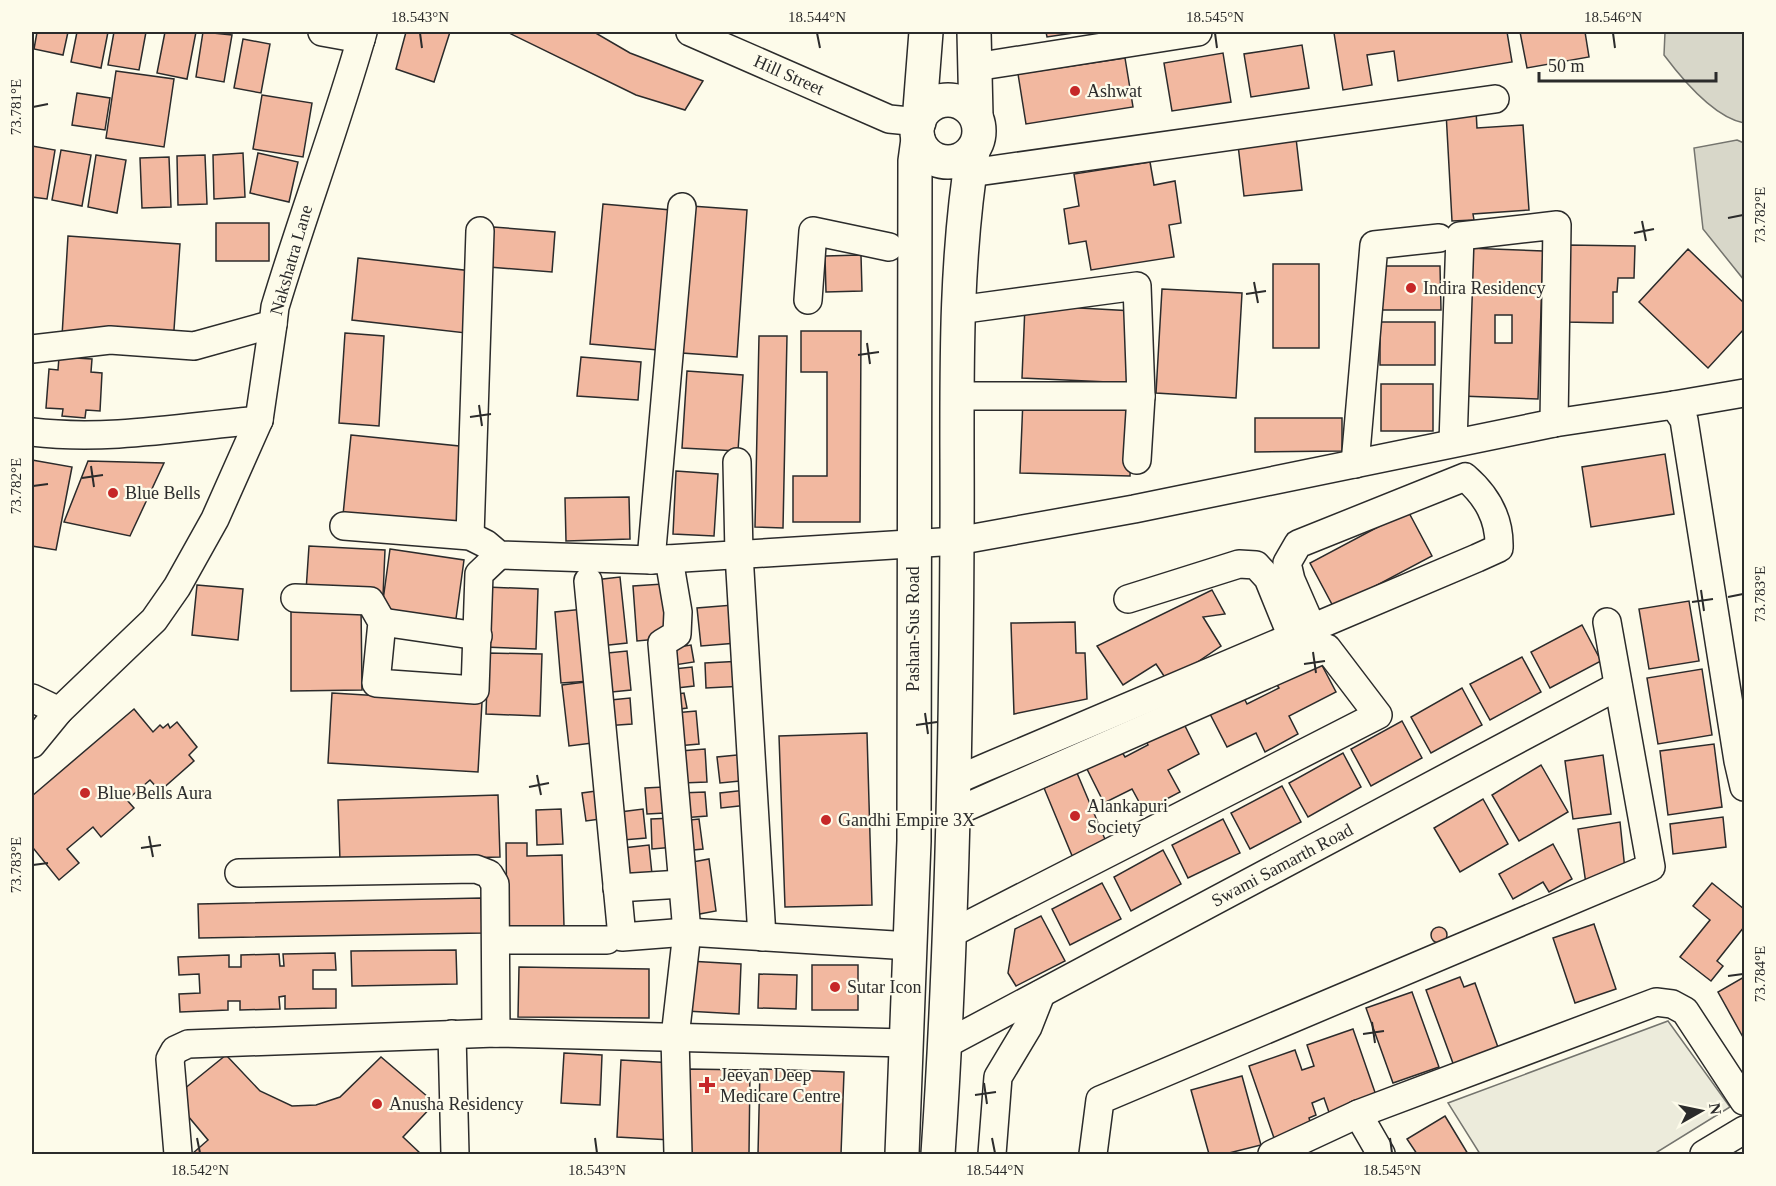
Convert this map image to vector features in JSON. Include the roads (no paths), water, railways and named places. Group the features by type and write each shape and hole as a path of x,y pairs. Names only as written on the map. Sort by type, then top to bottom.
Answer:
{"main road":[{"name":"Pashan-Sus Road","path":"902,1155 914,841 912,544 915,161 908,126 926,32"},
{"path":"938,1155 946,1044 950,934 957,541 958,310 971,162 980,134 976,116 974,32"},
{"path":"971,162 962,159 949,163 935,160 924,151 908,126 938,101 953,100 966,105 976,116"}],"street":[{"path":"322,32 362,35"},
{"name":"Hill Street","path":"690,32 908,126"},
{"path":"975,67 1198,32"},
{"name":"Nakshatra Lane","path":"32,349 110,340 194,346 273,324 309,195 319,171 362,35"},
{"path":"971,162 1063,162 1495,99"},
{"path":"678,1155 675,1037 687,932 662,644 677,634 678,612 660,559 682,207"},
{"path":"1453,443 1460,237 1557,225 1554,423"},
{"path":"470,536 480,231"},
{"path":"808,300 813,231 889,247"},
{"path":"1354,464 1374,245 1439,238"},
{"path":"958,310 1137,286 1141,396 1137,460"},
{"path":"32,744 59,711 154,620 166,604 214,519 259,420 273,324"},
{"path":"344,526 470,536 486,544 499,555 660,559 957,541 1134,509 1554,423 1744,393"},
{"path":"958,396 1141,396"},
{"path":"1662,406 1684,420 1744,787"},
{"path":"32,432 67,436 122,434 259,420"},
{"path":"737,462 739,554 762,937"},
{"path":"952,797 1302,632 1499,548 1500,536 1492,507 1479,489 1465,477 1298,544 1287,563 1302,632"},
{"path":"295,598 370,601 382,622 376,683 475,690 479,574 499,555"},
{"path":"1128,599 1239,564 1256,565 1268,578 1302,632"},
{"path":"588,581 622,937 687,932 910,946"},
{"path":"382,622 478,636"},
{"path":"1093,1155 1100,1100 1650,867 1607,622"},
{"path":"950,934 1378,715 1327,648 952,797"},
{"name":"Swami Samarth Road","path":"946,1044 1618,686"},
{"path":"32,699 59,711"},
{"path":"239,873 476,869 489,874 495,884 496,1033"},
{"path":"617,888 682,884"},
{"path":"496,940 607,940"},
{"path":"992,1155 998,1077 1029,1027 1041,993"},
{"path":"1272,1155 1358,1114 1656,1002 1672,1004 1685,1011 1744,1101"},
{"path":"178,1155 170,1059 175,1050 188,1044 496,1033 907,1043"},
{"path":"452,1034 454,1155"},
{"path":"1358,1114 1381,1155"},
{"path":"1704,1155 1744,1130"}],"place":[{"name":"Ashwat","path":"1075,91"},
{"name":"Indira Residency","path":"1411,288"},
{"name":"Blue Bells","path":"113,493"},
{"name":"Blue Bells Aura","path":"85,793"},
{"name":"Alankapuri Society","path":"1075,816"},
{"name":"Gandhi Empire 3X","path":"826,820"},
{"name":"Sutar Icon","path":"835,987"},
{"name":"Jeevan Deep Medicare Centre","path":"707,1085"},
{"name":"Anusha Residency","path":"377,1104"}]}
